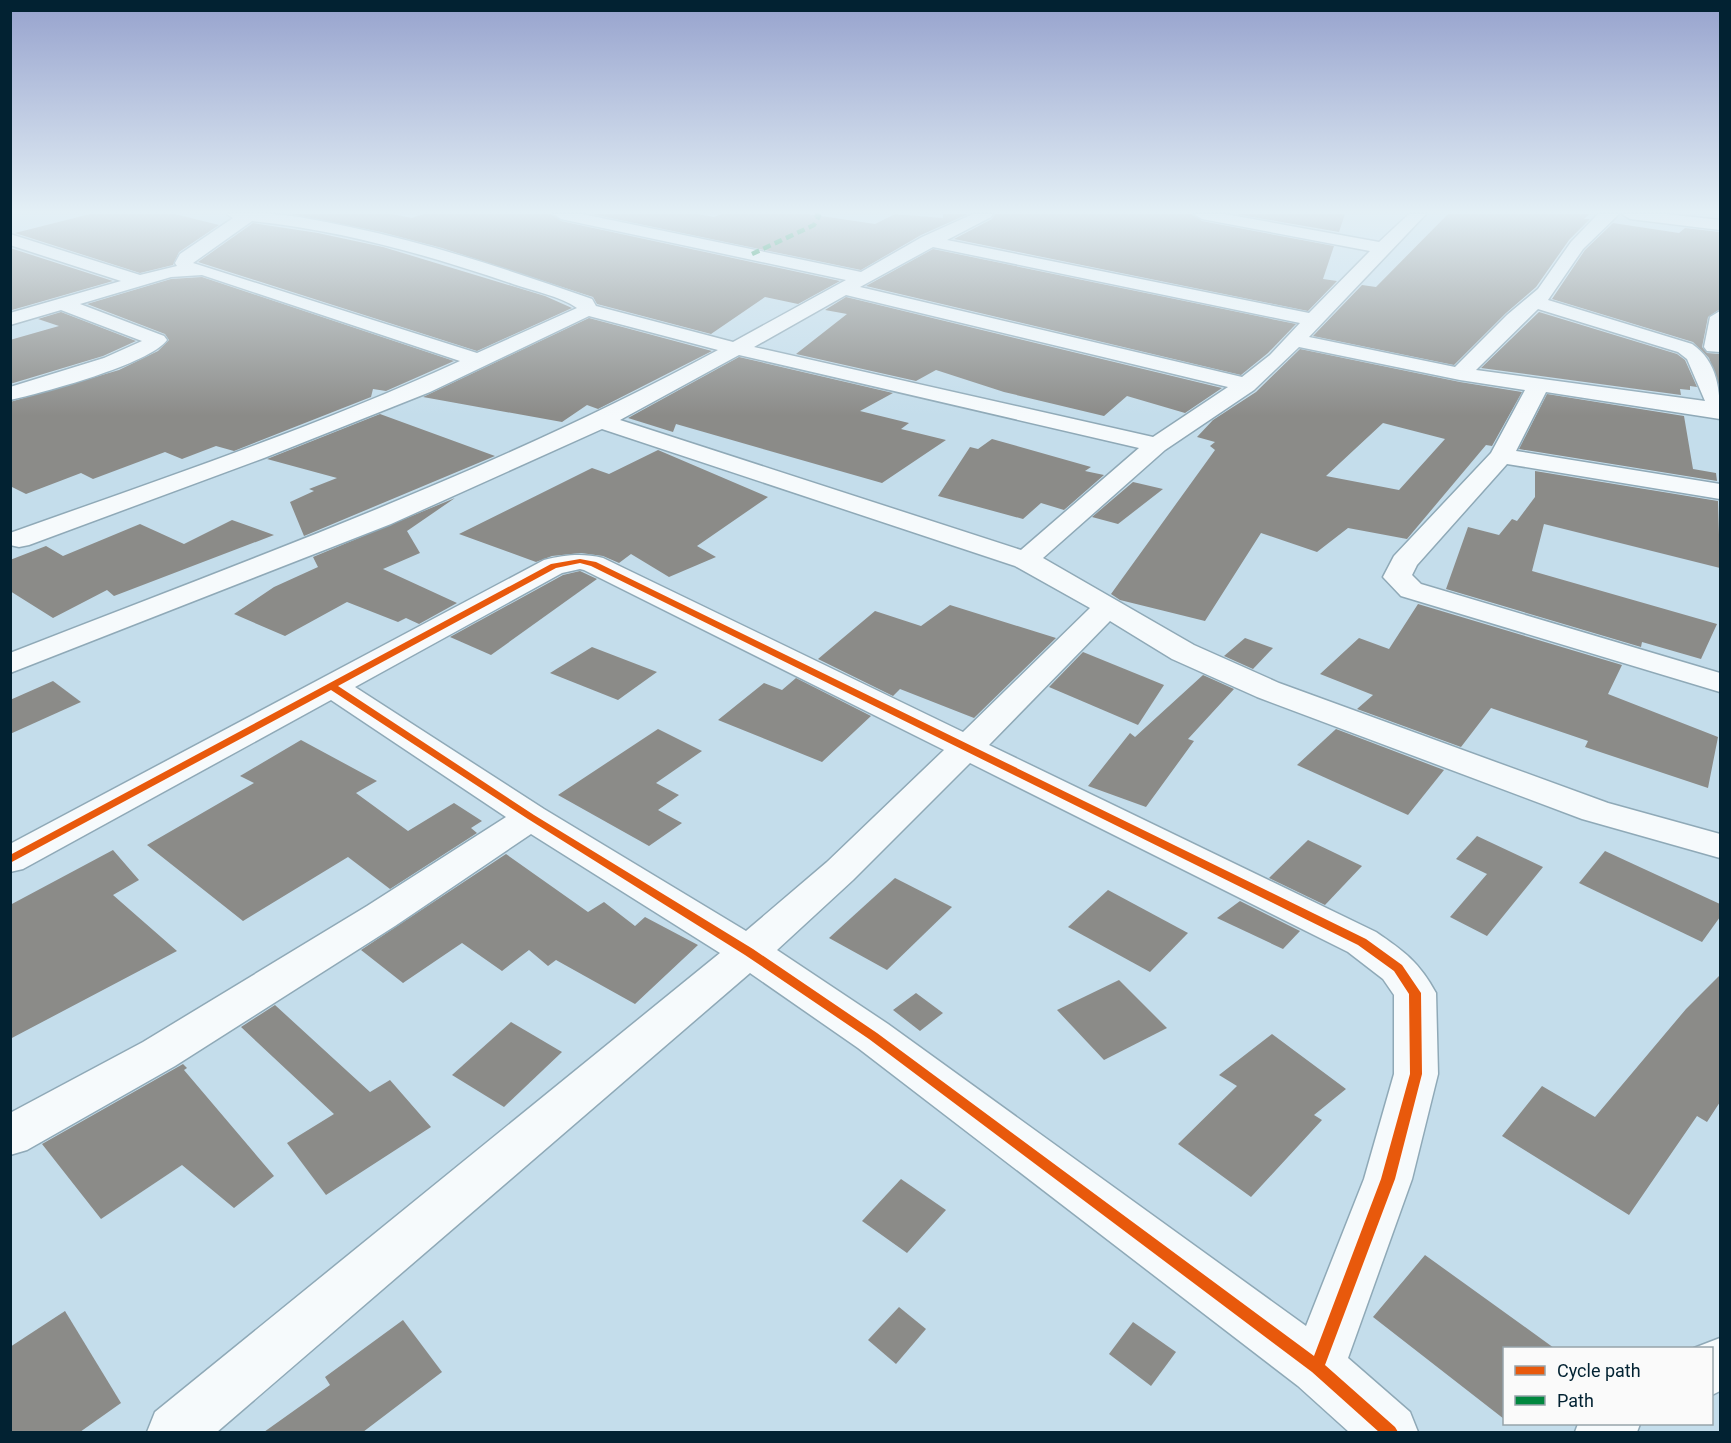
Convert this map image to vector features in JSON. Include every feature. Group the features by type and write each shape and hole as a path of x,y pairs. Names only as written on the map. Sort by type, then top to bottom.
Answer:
{"street":[{"path":"10,319 139,281"},
{"path":"237,281 479,361"},
{"path":"518,281 585,303 587,310"},
{"path":"1126,281 1315,320"},
{"path":"1025,560 1156,445 1246,385 1295,340 1351,281"},
{"path":"1460,374 1514,319 1536,302 1553,281"},
{"path":"10,664 309,549 469,482 600,421 851,282 1246,385"},
{"path":"1536,302 1685,348 1696,356 1720,411"},
{"path":"10,394 131,355 152,347 157,340 62,304"},
{"path":"13,538 256,453 479,361 587,310 734,348 1156,445"},
{"path":"1714,347 1720,317"},
{"path":"1295,340 1460,374 1720,411"},
{"path":"1538,386 1501,456 1404,562 1397,577 1411,590 1720,683"},
{"path":"600,421 1025,560 1108,606 1183,652 1268,690 1595,811 1720,846"},
{"path":"1501,456 1720,492"},
{"path":"10,860 554,566 580,561 593,564 1362,942 1398,968 1415,993 1416,1074 1388,1179 1317,1367"},
{"path":"175,1432 749,951 840,871 1108,606"},
{"path":"333,687 531,817 749,951 873,1036 1317,1367 1390,1432"},
{"path":"10,1136 159,1054 381,916 531,817"}],"building":[{"path":"11,281 112,281 12,310"},
{"path":"163,281 215,281 454,361 386,391 373,389 371,397 234,451 216,446 182,459 165,452 93,479 81,473 26,494 10,486 10,402 119,370 158,351 169,340 165,334 87,304"},
{"path":"259,281 497,281 545,296 572,308 477,351"},
{"path":"545,281 839,281 798,304 765,297 711,334 597,304 593,297"},
{"path":"874,281 1090,281 1296,324 1268,353 1241,375 866,286"},
{"path":"1162,281 1337,281 1308,311"},
{"path":"1382,281 1540,281 1454,365 1313,336 1362,285 1376,287"},
{"path":"1564,281 1720,281 1720,309 1708,317 1702,347 1707,353 1720,354 1720,389 1709,358 1693,342 1552,299"},
{"path":"846,297 1222,388 1185,413 1127,396 1104,416 1004,392 936,370 916,381 796,354 847,314 825,310"},
{"path":"61,312 136,341 103,356 10,384 10,340 59,326 38,319"},
{"path":"1539,312 1677,354 1685,360 1697,387 1690,386 1690,390 1680,389 1681,395 1481,368"},
{"path":"589,318 712,351 598,409 587,405 562,422 423,397"},
{"path":"1300,349 1460,382 1522,392 1492,446 1486,445 1407,539 1348,528 1317,552 1261,533 1205,621 1120,600 1111,594 1215,450 1210,446 1215,442 1197,437 1213,420 1256,392","holes":["1383,423 1445,439 1399,490 1326,476"]},
{"path":"739,357 893,393 860,411 909,423 901,429 946,440 882,483 676,424 673,432 628,418"},
{"path":"1547,394 1684,416 1693,469 1716,473 1717,481 1519,449"},
{"path":"380,414 495,456 304,536 290,502 314,491 309,489 337,478 267,459"},
{"path":"992,439 1091,467 1085,471 1104,475 1064,510 1041,503 1023,519 938,496 970,447 978,449"},
{"path":"658,450 768,497 697,546 716,557 669,577 631,554 619,563 603,556 581,553 552,556 536,562 459,534 592,468 609,474"},
{"path":"1535,471 1718,501 1720,568 1544,524 1532,571 1717,624 1701,659 1642,642 1641,647 1446,589 1468,527 1499,535 1512,519 1517,521 1535,497"},
{"path":"1133,482 1163,489 1118,524 1092,517"},
{"path":"455,498 407,531 420,553 383,569 457,603 419,624 406,618 398,622 347,602 285,636 234,614 274,587 318,567 313,557"},
{"path":"232,520 274,535 114,596 107,590 53,618 10,591 10,560 46,546 63,556 140,524 184,544"},
{"path":"580,571 597,579 491,655 450,637 563,575"},
{"path":"1418,604 1622,665 1608,694 1718,737 1708,788 1585,747 1588,741 1491,708 1461,747 1357,709 1373,695 1320,674 1359,638 1389,649"},
{"path":"950,605 1056,638 974,718 900,689 893,696 818,659 875,611 921,626"},
{"path":"1245,638 1273,648 1253,669 1224,656"},
{"path":"592,647 657,672 618,700 550,673"},
{"path":"1083,652 1164,685 1138,725 1049,687"},
{"path":"1203,675 1234,689 1188,739 1194,741 1146,807 1088,786 1130,733 1135,737"},
{"path":"796,678 871,716 822,762 718,720 764,683 782,690"},
{"path":"53,681 81,702 10,734 10,700"},
{"path":"658,729 702,751 656,783 679,795 658,810 682,823 649,846 558,795"},
{"path":"1336,729 1444,770 1408,815 1297,765"},
{"path":"301,740 377,781 356,793 408,831 454,803 482,821 471,828 477,833 390,889 348,857 243,921 147,845 254,783 240,776"},
{"path":"1477,836 1543,867 1487,936 1450,917 1487,874 1456,859"},
{"path":"1308,840 1362,866 1325,905 1269,878"},
{"path":"113,850 139,880 113,895 177,951 10,1039 10,905"},
{"path":"1605,851 1720,904 1720,917 1702,942 1579,883"},
{"path":"506,854 588,912 604,902 635,926 645,917 698,945 635,1004 556,960 548,966 529,950 502,971 462,943 403,983 361,950"},
{"path":"895,878 952,907 887,970 829,938"},
{"path":"1108,890 1188,933 1150,972 1068,927"},
{"path":"1240,901 1300,931 1283,949 1217,918"},
{"path":"1720,975 1720,1102 1707,1122 1697,1116 1629,1215 1502,1136 1542,1086 1595,1117 1686,1009"},
{"path":"1119,980 1167,1028 1104,1060 1057,1010"},
{"path":"916,993 943,1013 920,1031 893,1010"},
{"path":"275,1005 370,1092 390,1080 431,1127 326,1195 287,1143 334,1114 241,1027"},
{"path":"511,1022 562,1052 504,1107 452,1075"},
{"path":"1272,1034 1346,1089 1314,1115 1322,1120 1251,1197 1178,1144 1237,1086 1219,1075"},
{"path":"183,1064 187,1068 184,1070 274,1176 234,1208 182,1165 101,1219 42,1144"},
{"path":"901,1179 946,1210 907,1253 862,1221"},
{"path":"1425,1255 1553,1347 1503,1347 1503,1418 1373,1317"},
{"path":"899,1307 926,1329 896,1364 868,1340"},
{"path":"65,1311 121,1403 80,1432 10,1432 10,1347"},
{"path":"403,1320 442,1372 363,1432 264,1432 330,1385 325,1377"},
{"path":"1133,1322 1176,1352 1151,1386 1109,1354"}],"cycle path":[{"path":"10,860 554,566 580,561 593,564 1362,942 1398,968 1415,993 1416,1074 1388,1179 1317,1367"},
{"path":"333,687 531,817 749,952 873,1036 1317,1367 1390,1432"}]}
